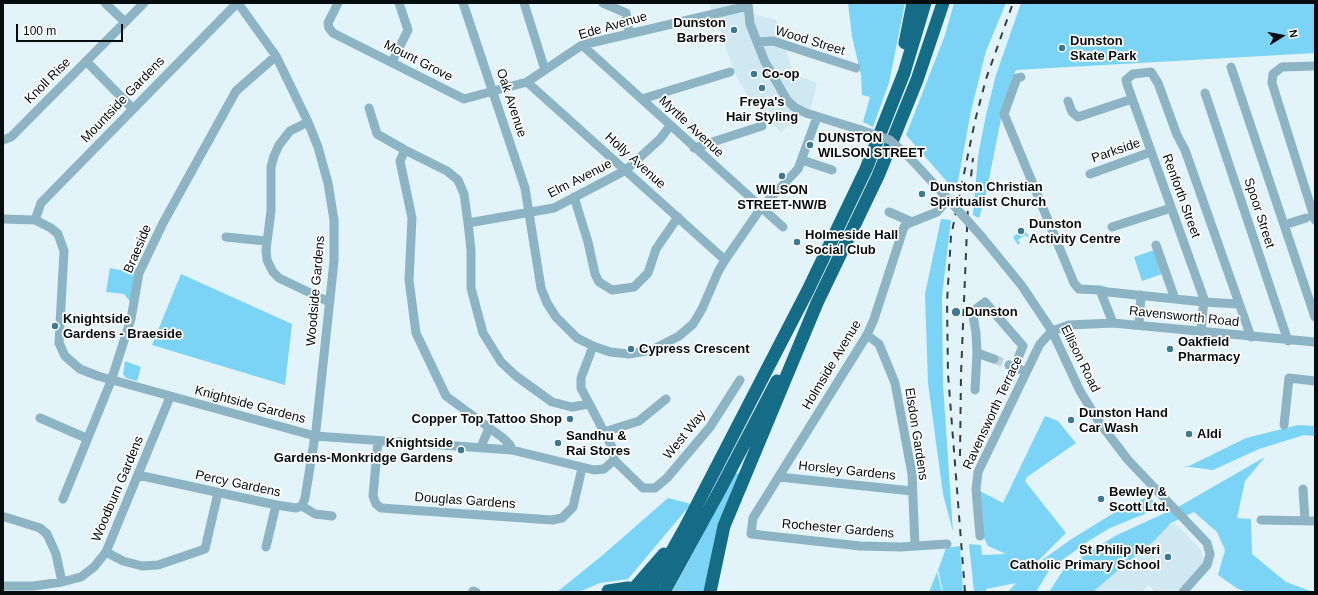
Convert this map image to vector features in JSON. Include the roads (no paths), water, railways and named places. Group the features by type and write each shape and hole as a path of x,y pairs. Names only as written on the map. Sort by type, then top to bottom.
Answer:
{"highway":[{"path":"884,126 908,33 913,3"},
{"path":"649,592 685,528 808,290 884,126 904,73 925,3"},
{"path":"917,80 938,3"},
{"path":"664,592 722,488 814,311 878,176 917,80 943,3"},
{"path":"710,592 724,526 814,311"},
{"path":"631,592 685,528"},
{"path":"606,591 628,588 653,592"}],"street":[{"path":"105,3 124,22"},
{"name":"Knoll Rise","path":"3,140 11,137 144,3"},
{"name":"Woodside Gardens","path":"237,3 276,56 308,122 318,147 328,183 334,220 334,261 315,436 305,498 302,506"},
{"name":"Mountside Gardens","path":"35,220 41,203 237,3"},
{"name":"Mount Grove","path":"338,3 328,23 329,28 333,33 464,99 494,90"},
{"path":"392,62 408,30 399,3"},
{"name":"Oak Avenue","path":"463,3 494,90 525,188 530,212"},
{"path":"524,3 545,70"},
{"path":"603,3 626,13 629,33"},
{"path":"530,212 542,288 547,304 566,329 593,346 610,352 629,354 652,350 679,336 693,324 702,309 718,272 725,260 761,208 798,169 817,117 794,106 782,93 765,62 750,24 748,5"},
{"name":"Ede Avenue","path":"494,90 528,82 582,46 629,33 748,5"},
{"name":"Wood Street","path":"757,42 773,41 856,68"},
{"name":"Myrtle Avenue","path":"582,46 783,227"},
{"name":"Braeside","path":"63,499 86,438 111,381 131,319 139,272 163,223 236,91 276,56"},
{"path":"86,61 133,109"},
{"path":"1284,225 1312,217 1272,84 1273,74 1282,67 1315,66"},
{"path":"1231,67 1315,317"},
{"path":"642,99 730,72"},
{"name":"Renforth Street","path":"1201,331 1204,302 1126,80 1133,74 1151,72 1158,83 1177,135 1185,150 1239,304"},
{"path":"1021,77 1017,78 1004,114 1074,283 1079,289 1100,290 1141,297 1239,304 1251,337"},
{"name":"Holly Avenue","path":"528,82 725,260"},
{"name":"Spoor Street","path":"1205,93 1288,341"},
{"path":"1068,101 1072,112 1078,117 1132,99"},
{"path":"369,108 378,134 405,150 448,171 458,180 464,194 468,223 471,250 471,288 483,334 501,362 516,376 552,402 572,407 589,404"},
{"name":"Ellison Road","path":"817,117 890,140 910,157 948,199 982,237 1022,286 1052,331 1082,396 1099,422 1128,460 1202,536 1209,546 1210,558 1207,566 1183,592"},
{"path":"308,122 290,131 279,145 274,156 271,167 271,211 266,241 267,260 273,272 279,278 329,302"},
{"name":"Elm Avenue","path":"468,223 554,208 626,170 660,139 670,126"},
{"path":"694,148 762,126"},
{"path":"405,150 400,161 412,218 409,280 416,333 446,396 510,445 512,450"},
{"name":"Parkside","path":"1090,174 1151,152"},
{"path":"802,160 832,170"},
{"path":"574,197 588,242 594,274 599,282 612,290 634,287 648,273 656,249 678,216"},
{"path":"889,212 912,222 937,212 948,199"},
{"path":"1112,227 1171,208"},
{"name":"Knightside Gardens","path":"3,219 35,220 52,228 58,234 64,251 59,343 65,356 80,369 111,381 315,436 512,450 582,468 599,470 608,467 614,460"},
{"name":"Holmside Avenue","path":"751,534 753,518 867,335 874,319 904,227 912,222"},
{"path":"226,237 266,241"},
{"path":"1156,245 1175,299"},
{"path":"1100,290 1113,323"},
{"path":"1139,325 1141,297"},
{"path":"975,390 977,353 973,316 976,309 986,302 1023,346 1018,358"},
{"name":"Ravensworth Road","path":"1052,331 1070,325 1113,323 1288,341 1315,342"},
{"name":"Ravensworth Terrace","path":"980,536 976,489 977,478 1040,344 1052,331"},
{"name":"Elsdon Gardens","path":"867,335 879,344 895,382 912,474 915,546"},
{"path":"593,346 581,378 581,388 614,452 614,460"},
{"path":"977,353 994,360"},
{"path":"1009,365 1026,372"},
{"path":"1284,426 1288,378 1315,381"},
{"name":"West Way","path":"614,460 638,485 643,488 651,489 662,483 710,427 740,380"},
{"name":"Woodburn Gardens","path":"3,586 27,586 62,582 81,577 94,567 106,552 170,397"},
{"path":"604,432 639,421 666,399"},
{"path":"40,418 86,438"},
{"path":"481,447 489,428"},
{"name":"Douglas Gardens","path":"378,441 373,496 376,504 381,508 552,520 562,518 573,507 582,468"},
{"name":"Percy Gardens","path":"138,475 276,505 296,508 302,506 315,514 332,516"},
{"name":"Horsley Gardens","path":"779,477 912,491"},
{"path":"1303,490 1305,521"},
{"path":"106,552 123,561 142,566 158,565 205,550 218,493"},
{"path":"266,547 276,505"},
{"path":"6,517 40,528 46,534 56,554 62,582"},
{"path":"1261,520 1315,521"},
{"name":"Rochester Gardens","path":"751,534 860,546 915,546 947,544"}],"tunnel":[{"path":"994,359 1009,365"}],"railway":[{"path":"965,592 948,374 947,302 951,236 975,121 986,79 1013,3"},
{"path":"960,456 961,374 968,205 973,158"}],"place":[{"name":"Dunston Barbers","path":"734,30"},
{"name":"Dunston Skate Park","path":"1062,48"},
{"name":"Co-op","path":"754,74"},
{"name":"Freya's Hair Styling","path":"762,88"},
{"name":"DUNSTON WILSON STREET","path":"810,145"},
{"name":"WILSON STREET-NW/B","path":"782,176"},
{"name":"Dunston Christian Spiritualist Church","path":"922,194"},
{"name":"Dunston Activity Centre","path":"1021,231"},
{"name":"Holmeside Hall Social Club","path":"797,242"},
{"name":"Dunston","path":"956,312"},
{"name":"Knightside Gardens - Braeside","path":"55,326"},
{"name":"Cypress Crescent","path":"631,349"},
{"name":"Oakfield Pharmacy","path":"1170,349"},
{"name":"Copper Top Tattoo Shop","path":"570,419"},
{"name":"Dunston Hand Car Wash","path":"1071,420"},
{"name":"Aldi","path":"1189,434"},
{"name":"Sandhu & Rai Stores","path":"558,443"},
{"name":"Knightside Gardens-Monkridge Gardens","path":"461,450"},
{"name":"Bewley & Scott Ltd.","path":"1101,499"},
{"name":"St Philip Neri Catholic Primary School","path":"1168,557"}]}
